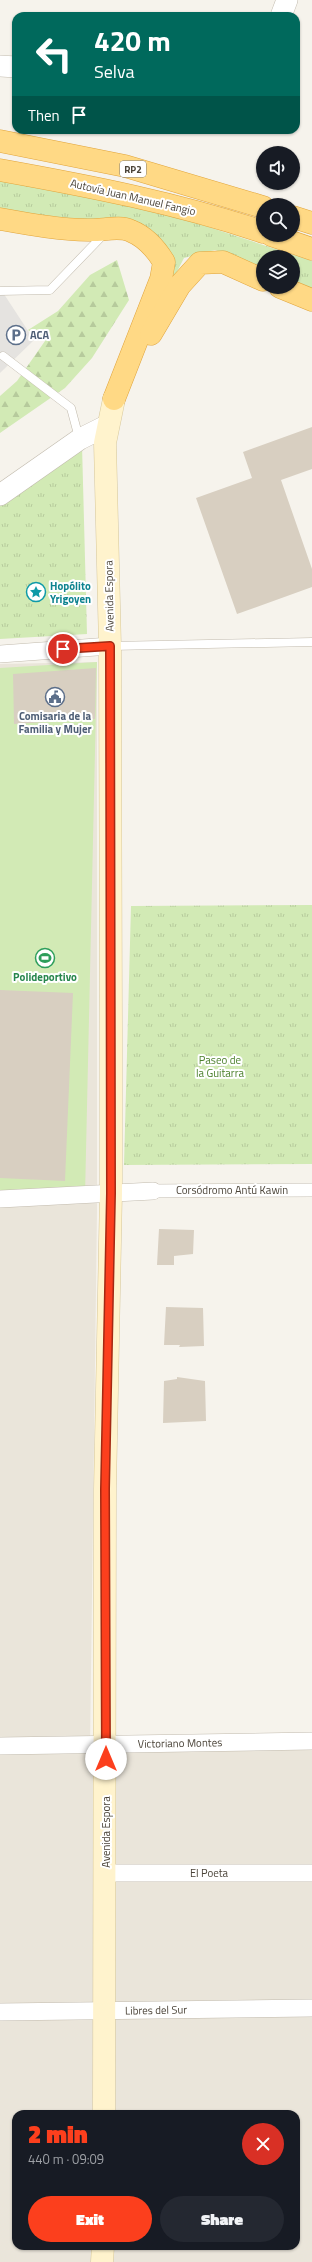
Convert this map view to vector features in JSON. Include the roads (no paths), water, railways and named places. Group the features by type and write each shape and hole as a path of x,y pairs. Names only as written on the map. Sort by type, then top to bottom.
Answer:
{"highway":[{"name":"RP2","path":"0,141 125,166 256,205"},
{"name":"Autovía Juan Manuel Fangio","path":"0,170 106,189 174,205 256,230"},
{"path":"0,218 88,230 130,230 143,237 156,250 164,262 161,279 114,399"},
{"path":"300,219 312,223"},
{"path":"292,242 312,249"},
{"path":"114,399 180,285 200,263 223,262 256,277"},
{"path":"297,294 312,300"}],"main road":[{"name":"Avenida Espora","path":"104,2110 106,1873 105,1489 111,1193 110,646 105,444 114,399"},
{"path":"102,2262 103,2250"}],"street":[{"path":"282,12 287,0"},
{"path":"0,66 12,67"},
{"path":"0,495 80,439 108,425"},
{"path":"0,654 110,646"},
{"name":"Corsódromo Antú Kawin","path":"153,1191 312,1190"},
{"path":"0,1199 153,1191"},
{"name":"Victoriano Montes","path":"0,1746 312,1742"},
{"name":"El Poeta","path":"106,1873 312,1873"},
{"name":"Libres del Sur","path":"0,2012 312,2008"}],"lane":[{"path":"0,291 50,290 109,230"},
{"path":"1,355 71,408 80,439"},
{"path":"110,646 312,642"}],"place":[{"name":"ACA","path":"16,335"},
{"name":"Hopólito Yrigoyen","path":"36,592"},
{"name":"Comisaria de la Familia y Mujer","path":"55,697"},
{"name":"Polideportivo","path":"45,958"}],"park label":[{"name":"Paseo de la Guitarra","path":"220,1066"}]}
